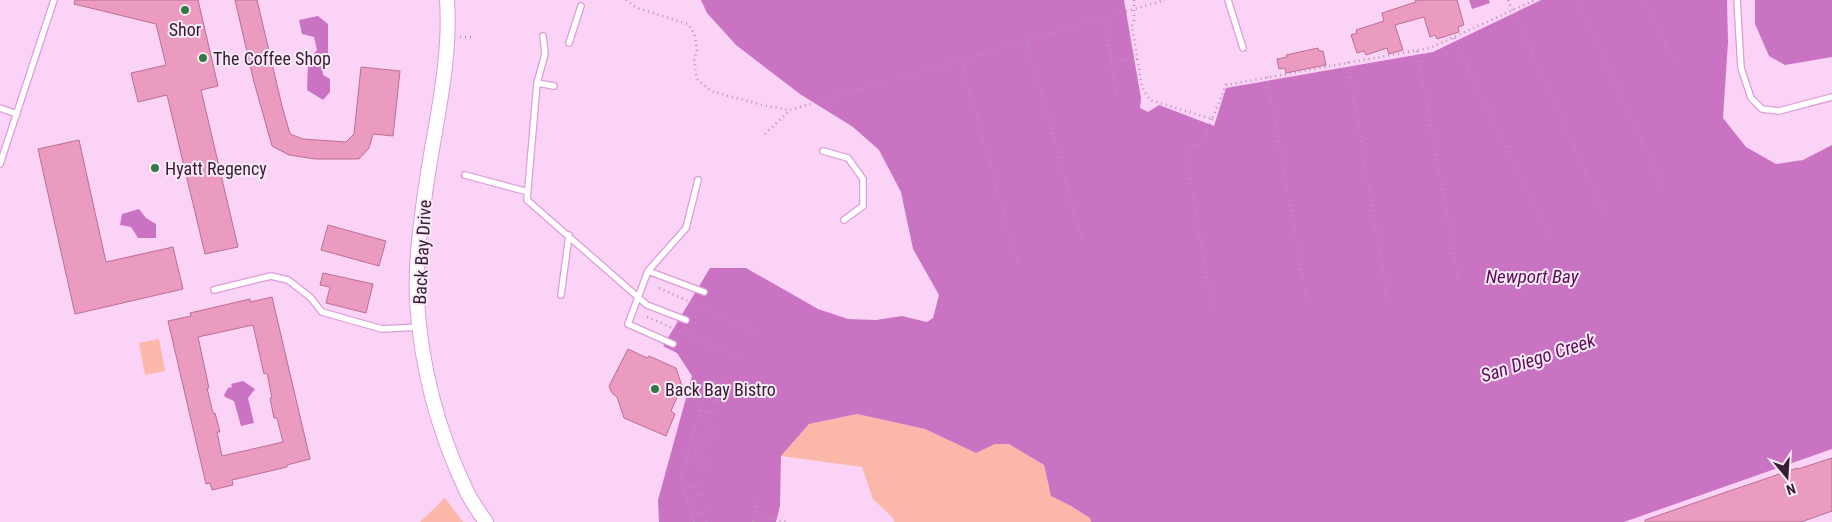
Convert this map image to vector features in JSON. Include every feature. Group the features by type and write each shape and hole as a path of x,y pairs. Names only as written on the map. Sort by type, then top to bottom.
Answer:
{"street":[{"name":"Back Bay Drive","path":"447,0 446,58 418,256 417,300 423,359 438,419 466,491 486,522"}],"lane":[{"path":"0,164 54,0"},
{"path":"1228,0 1243,48"},
{"path":"1737,0 1741,68 1751,98 1762,109 1779,111 1832,97"},
{"path":"569,43 581,6"},
{"path":"542,36 544,54 537,83 527,200 647,305 686,320"},
{"path":"537,83 554,86"},
{"path":"0,108 17,114"},
{"path":"823,151 848,158 863,179 863,206 844,220"},
{"path":"465,176 528,192"},
{"path":"672,344 628,324 648,271 686,228 698,180"},
{"path":"561,295 569,235"},
{"path":"648,271 704,292"},
{"path":"214,290 271,276 288,280 310,297 322,312 382,329 420,327"}],"path":[{"path":"626,0 637,8 688,24 694,33 696,42 697,50 694,61 697,79 711,91 766,106 790,110 1165,0"},
{"path":"1134,0 1134,21 1132,26 1137,59 1142,87 1150,100 1212,120"},
{"path":"1508,0 1604,212"},
{"path":"1212,310 1185,147 1202,143 1226,85 1430,48 1535,0"},
{"path":"1577,0 1663,187"},
{"path":"1646,0 1673,60"},
{"path":"1106,30 1117,96"},
{"path":"1454,38 1550,239"},
{"path":"1027,41 1082,244"},
{"path":"1417,51 1459,282"},
{"path":"1112,62 1137,59"},
{"path":"961,60 1018,263"},
{"path":"1348,62 1388,302"},
{"path":"1267,77 1308,306"},
{"path":"765,134 790,110"},
{"path":"659,288 756,332"},
{"path":"647,317 744,359"},
{"path":"694,522 681,477 708,379 733,386"},
{"path":"684,393 726,404"},
{"path":"700,410 724,416"},
{"path":"697,421 720,427"},
{"path":"694,431 717,438"},
{"path":"691,441 712,447"},
{"path":"688,452 709,458"},
{"path":"686,462 707,468"},
{"path":"753,522 761,483"},
{"path":"684,489 702,484"},
{"path":"687,498 704,494"},
{"path":"692,516 708,511"},
{"path":"754,516 788,522"}],"shaded area":[{"path":"159,339 165,371 145,375 139,343"},
{"path":"857,414 925,429 976,453 995,444 1009,444 1044,465 1051,496 1090,518 1091,522 894,522 894,519 873,499 862,467 781,456 809,424"},
{"path":"445,498 463,522 420,522"}],"water":[{"name":"Newport Bay","path":"701,0 1124,0 1141,98 1140,108 1148,112 1159,105 1214,126 1226,88 1433,52 1541,0 1727,0 1728,42 1723,118 1746,147 1776,164 1803,160 1832,145 1832,449 1624,522 1091,522 1090,518 1051,496 1044,465 1009,444 995,444 976,453 925,429 857,414 809,424 781,456 780,506 776,522 659,522 658,500 692,376 677,353 663,346 710,268 746,268 818,309 848,319 876,320 902,316 927,322 933,318 939,295 913,249 901,192 879,150 853,127 800,94 736,45 707,13"},
{"path":"1469,0 1489,0 1490,3 1472,9"},
{"path":"1755,0 1832,0 1832,57 1785,65 1769,56 1755,24"},
{"path":"318,16 328,24 328,53 322,59 323,75 330,79 330,92 323,100 307,90 308,60 317,50 314,37 302,34 299,20"},
{"path":"139,209 146,218 156,224 156,238 138,238 131,227 120,225 122,214"},
{"path":"243,381 255,389 248,398 254,423 241,426 234,401 224,395 228,388 232,387 231,384"}],"building":[{"path":"75,0 198,0 218,86 201,90 238,247 205,254 167,95 138,102 131,73 166,65 156,24 74,4"},
{"path":"235,0 257,0 290,134 303,139 346,142 354,134 361,67 400,71 393,136 373,134 369,148 359,159 315,159 289,155 272,146 254,82"},
{"path":"1415,0 1457,0 1464,25 1458,27 1459,32 1437,39 1435,35 1430,37 1424,17 1395,25 1403,50 1389,54 1387,48 1366,55 1364,51 1357,53 1351,35 1357,33 1356,30 1384,21 1382,13 1416,2"},
{"path":"1318,48 1319,51 1323,51 1326,65 1286,73 1285,68 1279,69 1277,59 1287,57 1286,55"},
{"path":"79,140 106,262 173,247 183,289 75,314 38,149"},
{"path":"328,225 386,241 379,266 321,250"},
{"path":"323,273 373,284 366,313 326,303 330,287 320,285"},
{"path":"272,297 310,459 287,465 287,467 232,480 233,485 212,490 210,483 206,484 168,321 191,316 190,313 250,299 250,302","holes":["253,325 264,374 267,373 274,418 277,418 283,442 222,456 217,432 220,432 207,388 209,388 198,337"]},
{"path":"628,349 676,368 682,386 671,411 675,414 666,436 624,418 617,397 612,393 609,386"},
{"path":"1832,458 1832,511 1801,522 1645,522 1645,520 1700,501"}],"place":[{"name":"Shor","path":"185,10"},
{"name":"The Coffee Shop","path":"203,58"},
{"name":"Hyatt Regency","path":"155,168"},
{"name":"Back Bay Bistro","path":"655,389"}],"water label":[{"name":"San Diego Creek","path":"1538,358"}]}
